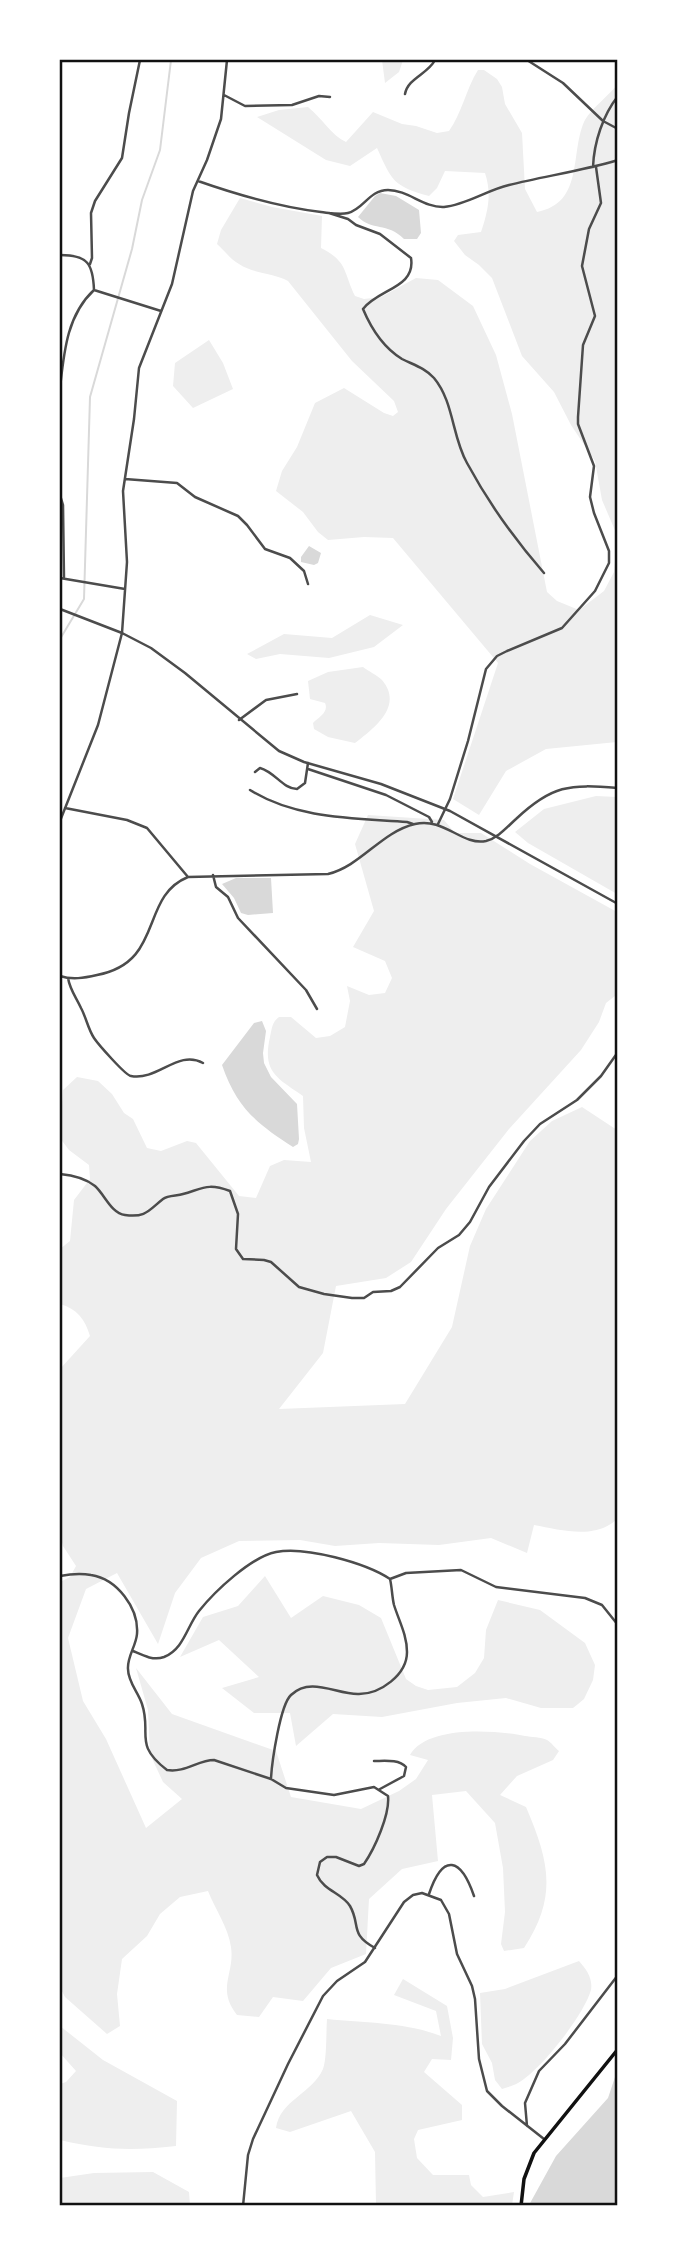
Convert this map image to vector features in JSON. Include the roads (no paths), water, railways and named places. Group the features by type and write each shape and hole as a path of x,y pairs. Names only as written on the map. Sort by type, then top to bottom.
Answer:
{"main road":[{"path":"520,2206 530,2162 544,2140 618,2049"}],"street":[{"path":"90,264 91,213 95,201 122,158 141,60"},
{"path":"60,821 98,725 122,633 128,562 123,491 139,368 172,284 186,219 216,135 224,95 227,60"},
{"path":"405,94 409,84 429,69 435,60"},
{"path":"527,60 568,88 603,121 618,129"},
{"path":"224,95 245,106 292,105 319,96 330,97"},
{"path":"438,824 450,799 490,663 507,651 562,628 595,591 608,563 609,551 590,497 594,466 578,424 578,417 583,345 595,316 582,266 589,229 601,203 593,155 603,121 618,96"},
{"path":"329,213 350,213 372,194 386,190 396,191 433,206 455,205 507,186 618,160"},
{"path":"198,181 269,203 329,213 348,219 380,234 411,258 412,269 405,281 370,300 363,309 368,321 379,338 393,352 424,369 434,378 447,404 466,462 503,520 544,573"},
{"path":"60,255 73,255 90,264 93,269 94,290 78,308 73,321 64,353 60,388"},
{"path":"94,290 161,311"},
{"path":"125,479 177,483 195,497 238,516 265,549 290,558 304,571 308,584"},
{"path":"60,495 63,505 62,578 125,589"},
{"path":"60,609 122,633 166,657 279,751 308,764 381,784 450,811 618,904"},
{"path":"239,720 266,700 296,694"},
{"path":"255,772 260,768 266,769 294,790 304,786 308,764"},
{"path":"308,769 396,799 429,817 432,822"},
{"path":"250,790 295,811 414,824 432,822 478,842 497,836 544,795 557,789 577,786 618,788"},
{"path":"65,808 127,820 147,828 188,877"},
{"path":"60,976 78,979 110,972 126,965 136,957 167,893 179,881 188,877 328,874 340,870 378,842 414,824"},
{"path":"213,875 216,887 228,897 238,918 306,990 317,1009"},
{"path":"68,978 69,987 81,1006 92,1036 125,1074 137,1076 168,1068 181,1059 193,1059 203,1063"},
{"path":"60,1174 89,1182 116,1212 125,1215 149,1212 165,1197 181,1195 205,1186 230,1191 238,1214 236,1249 243,1259 271,1262 288,1279 310,1290 364,1298 373,1292 391,1291 400,1287 438,1248 459,1235 470,1222 489,1187 524,1141 540,1124 578,1100 601,1076 618,1052"},
{"path":"133,1651 162,1658 176,1650 206,1602 254,1562 277,1551 299,1551 346,1560 377,1570 390,1579 394,1605 406,1643 407,1654 400,1674 389,1683 362,1695 320,1686 307,1687 290,1695 283,1711 271,1779"},
{"path":"390,1579 406,1573 461,1570 496,1587 585,1598 602,1605 618,1625"},
{"path":"60,1576 91,1574 116,1586 131,1607 136,1618 137,1637 128,1661 128,1675 142,1706 148,1750 167,1770 180,1771 214,1760 271,1779 286,1788 334,1795 367,1787 380,1789 388,1796 387,1810 365,1864 359,1866 336,1857 327,1857 320,1862 317,1875 324,1886 350,1906 359,1936 375,1948"},
{"path":"374,1761 397,1762 406,1767 404,1776 380,1789"},
{"path":"429,1894 439,1872 448,1866 454,1866 463,1870 474,1896"},
{"path":"243,2206 248,2155 253,2139 314,2011 337,1981 361,1966 404,1902 416,1894 429,1894 445,1904 457,1954 472,1986 480,2069 487,2091 544,2140"},
{"path":"527,2126 525,2103 539,2071 565,2044 618,1975"}],"waterway":[{"path":"60,639 84,599 90,397 132,249 142,200 160,150 171,60"}]}
